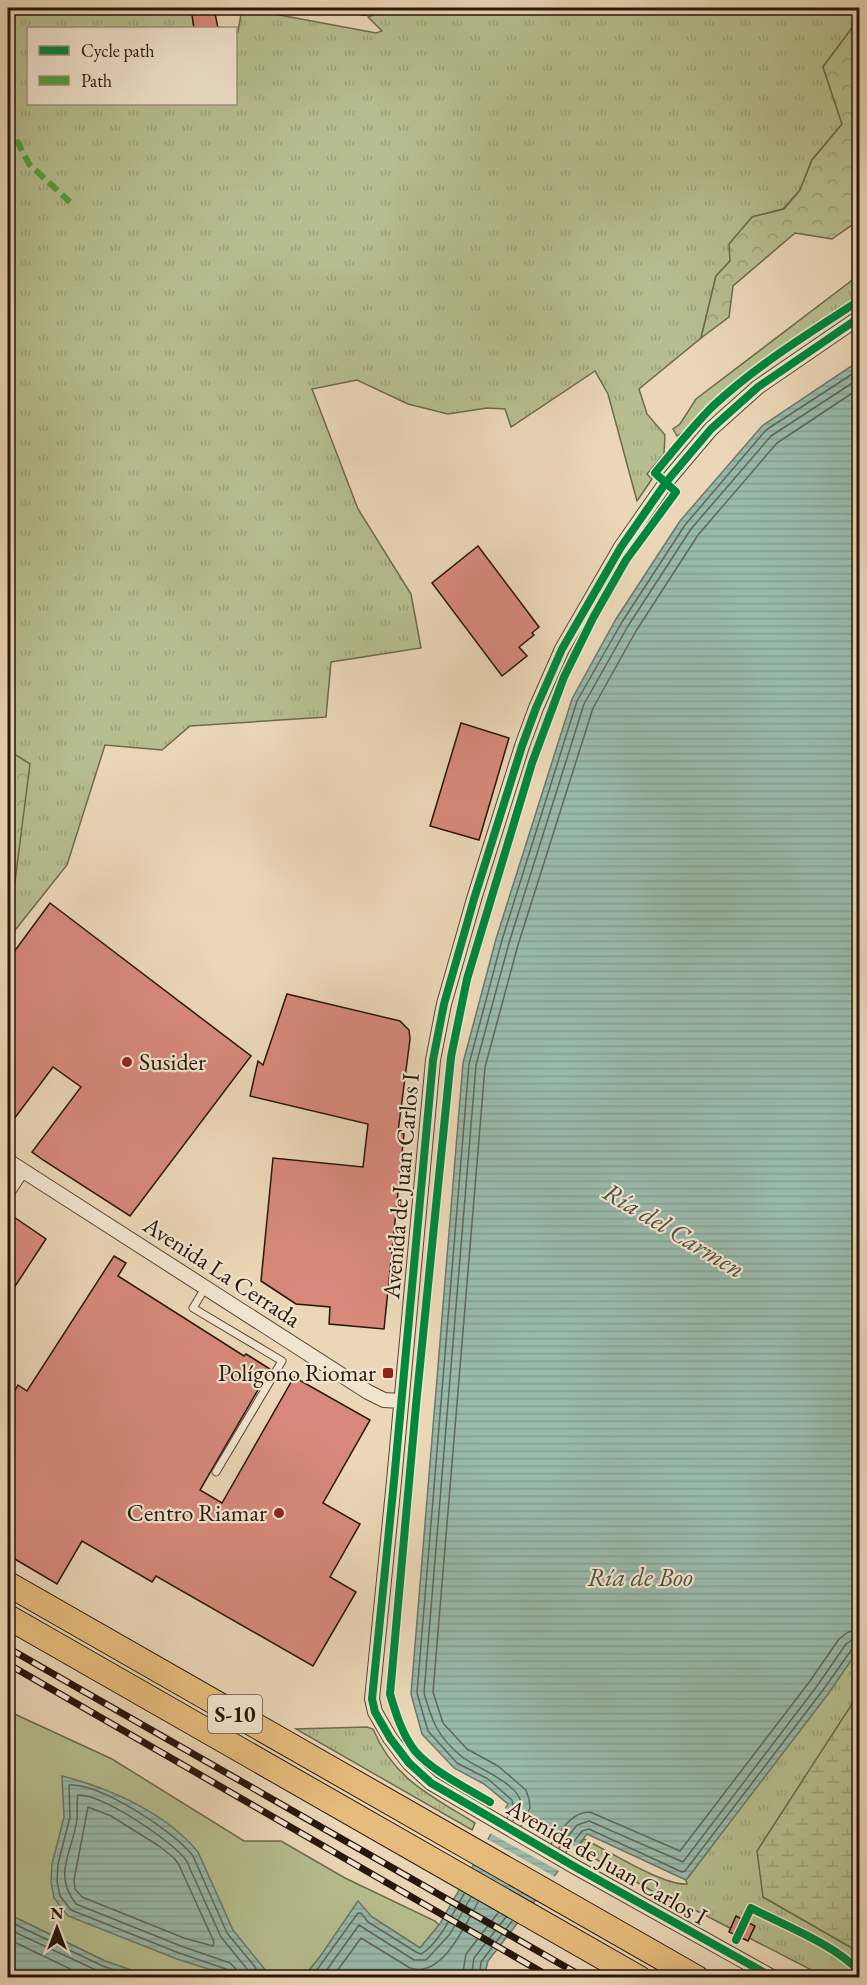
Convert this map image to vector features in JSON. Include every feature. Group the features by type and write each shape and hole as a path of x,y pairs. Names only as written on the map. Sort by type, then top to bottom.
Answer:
{"highway":[{"name":"S-10","path":"8,1584 697,1977"},
{"name":"S-10","path":"8,1617 639,1977"}],"street":[{"name":"Avenida de Juan Carlos I","path":"774,1977 577,1868 431,1783 409,1763 381,1725 372,1699 402,1401 432,1060 444,1004 474,900 536,708 562,649 621,547 681,464 711,429 758,387 860,317"},
{"name":"Avenida La Cerrada","path":"8,1161 368,1392 384,1400 402,1401"},
{"path":"8,1191 22,1170"}],"lane":[{"path":"205,1288 193,1308 282,1361 216,1472"}],"green space":[{"path":"8,8 191,8 194,27 27,27 27,105 237,105 237,32 242,8 376,33 382,31 368,17 393,8 859,8 859,23 854,25 823,67 842,124 812,160 800,190 783,209 752,217 730,261 716,276 701,338 639,389 647,414 665,435 664,454 647,474 652,479 637,501 608,394 595,371 511,427 505,409 487,408 448,414 408,404 357,380 312,389 358,509 411,594 421,648 331,662 326,717 190,726 162,750 105,745 67,865 8,939"},
{"path":"859,23 859,220 832,239 795,233 733,286 729,317 701,338 716,276 730,261 729,244 752,217 784,209 800,190 812,160 842,124 823,67 854,25"},
{"path":"859,275 859,299 714,401 686,431 677,436 673,429 680,424 696,399"},
{"path":"8,750 30,764 13,897 8,914"},
{"path":"859,1648 859,1693 763,1897 859,1952 859,1977 825,1977 697,1911 675,1904 578,1847 584,1839 650,1874 687,1884 686,1880"},
{"path":"859,1693 859,1952 763,1897 757,1851"},
{"path":"8,1711 112,1759 244,1841 281,1841 345,1878 439,1925 420,1948 372,1917 319,1958 303,1977 152,1978 105,1961 8,1914"},
{"path":"367,1727 373,1729 382,1747 403,1774 429,1795 475,1823 472,1830 296,1729"}],"water":[{"name":"Ría de Boo","path":"859,361 859,1649 828,1694 686,1880 587,1834 488,1961 484,1977 303,1978 358,1901 372,1917 420,1948 439,1925 508,1804 484,1784 454,1768 422,1734 411,1694 463,1063 496,939 572,699 616,619 680,521 762,426"},
{"path":"62,1776 99,1787 136,1804 170,1825 185,1838 198,1852 233,1930 267,1972 253,1977 233,1977 177,1959 68,1916 54,1898 51,1882 52,1864 64,1817"},
{"path":"8,1914 105,1961 152,1977 8,1977"}],"pier":[{"path":"503,1807 580,1849 561,1872 488,1832"},
{"path":"485,1838 557,1878 539,1901 471,1863"}],"building":[{"path":"191,8 214,8 218,27 194,27"},
{"path":"478,546 539,627 532,633 534,635 519,647 527,656 502,676 432,583"},
{"path":"461,723 509,738 479,840 430,826"},
{"name":"Susider","path":"50,903 251,1056 130,1216 32,1152 81,1087 53,1067 8,1127 8,960"},
{"path":"287,994 400,1021 409,1030 410,1039 398,1132 404,1134 384,1329 329,1324 330,1307 296,1304 261,1281 273,1158 363,1167 368,1124 250,1096 258,1061 263,1065"},
{"path":"8,1213 46,1239 8,1297"},
{"path":"114,1256 126,1263 118,1276 244,1356 246,1354 270,1369 200,1490 222,1503 294,1377 370,1420 323,1503 360,1524 330,1577 356,1592 313,1666 156,1576 152,1582 82,1541 57,1584 8,1555 8,1403 18,1385 27,1391"},
{"path":"736,1916 755,1926 748,1941 729,1932"}],"railway":[{"path":"8,1648 585,1978"},
{"path":"8,1664 552,1978"}],"marked path":[{"path":"8,124 29,164 70,202"}],"cycle path":[{"path":"490,1802 440,1772 415,1751 403,1731 390,1694 451,1057 467,979 532,763 564,677 593,618 626,560 676,492 655,473 698,422 730,391 784,350 860,300"},
{"path":"774,1978 431,1783 409,1763 390,1738 375,1712 372,1699 433,1060 444,1004 522,746 562,649 621,547 667,481 711,429 758,387 860,317"},
{"path":"736,1940 751,1908 823,1944 860,1972"}],"place":[{"name":"Susider","path":"127,1062"},
{"name":"Polígono Riomar","path":"388,1373"},
{"name":"Centro Riamar","path":"279,1513"}],"water label":[{"name":"Ría del Carmen","path":"674,1230"}]}
